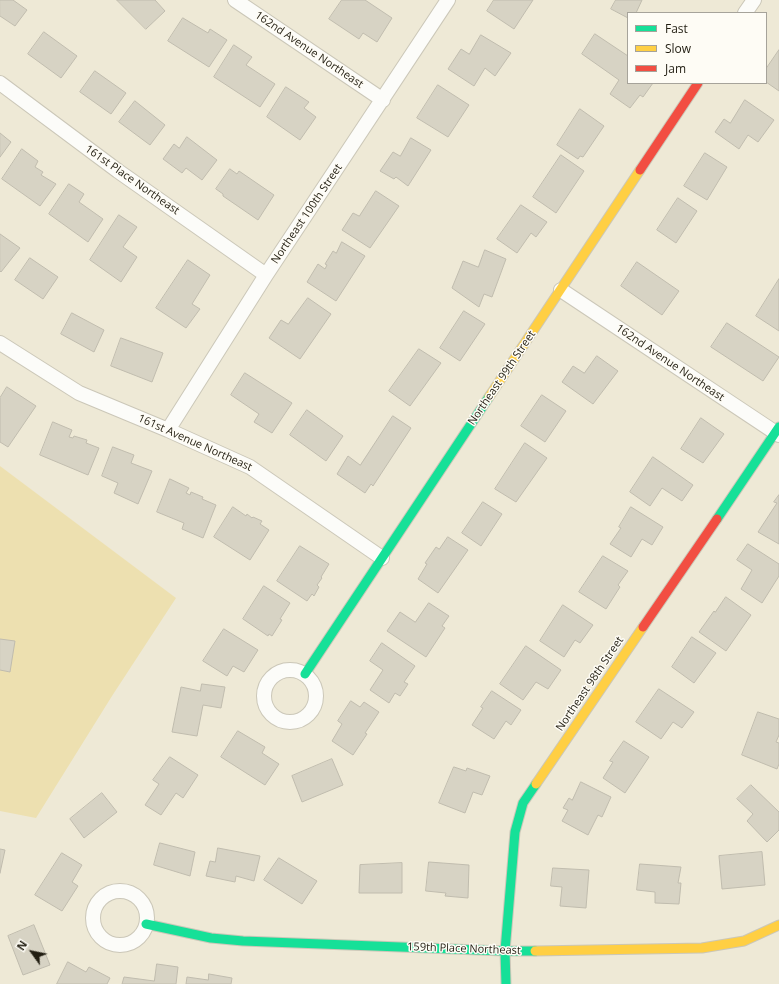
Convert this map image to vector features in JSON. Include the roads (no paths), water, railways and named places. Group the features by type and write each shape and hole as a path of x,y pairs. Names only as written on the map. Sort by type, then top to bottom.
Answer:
{"street":[{"name":"162nd Avenue Northeast","path":"235,0 383,100"},
{"name":"Northeast 100th Street","path":"168,430 266,275 448,0"},
{"path":"746,12 754,0"},
{"name":"161st Place Northeast","path":"0,83 118,171 266,275"},
{"name":"Northeast 99th Street","path":"305,674 697,84"},
{"name":"162nd Avenue Northeast","path":"561,290 778,432"},
{"name":"161st Avenue Northeast","path":"0,343 79,393 250,466 382,558"},
{"name":"Northeast 98th Street","path":"506,984 505,951 515,832 523,803 778,432"},
{"name":"159th Place Northeast","path":"146,924 211,938 243,941 505,951 702,948 744,941 779,925"}]}
